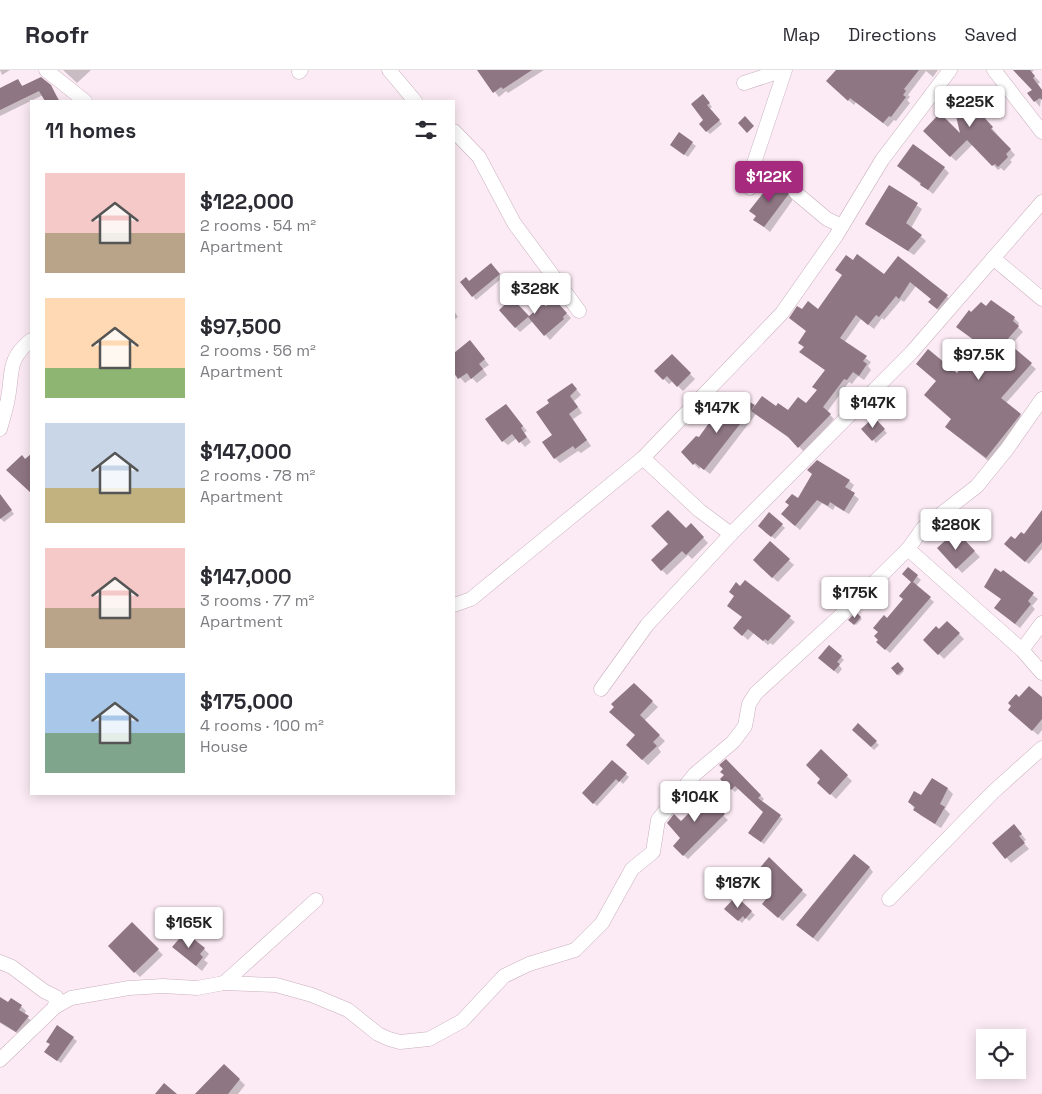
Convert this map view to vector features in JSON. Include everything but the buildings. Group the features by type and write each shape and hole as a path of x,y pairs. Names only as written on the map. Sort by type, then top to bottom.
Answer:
{"street":[{"path":"46,70 84,100"},
{"path":"389,70 414,100"},
{"path":"744,83 784,70"},
{"path":"750,188 753,166 784,70"},
{"path":"455,605 471,599 643,458 782,313 842,226 882,160 950,70"},
{"path":"994,70 1042,132"},
{"path":"455,132 479,158 514,223 579,311"},
{"path":"796,193 827,219 842,226"},
{"path":"601,689 646,625 731,534 912,352 1042,202"},
{"path":"993,258 1042,299"},
{"path":"0,429 8,398 11,366 19,350 30,341"},
{"path":"0,1060 55,1007 71,998 129,988 163,986 197,988 224,983 285,987 348,1010 378,1034 389,1039 400,1042 429,1039 462,1021 504,976 529,964 575,950 602,922 632,869 653,852 655,825 666,809 695,774 733,742 745,726 749,704 756,693 838,619 908,549 923,528 977,486 1042,399"},
{"path":"643,458 700,511 731,534"},
{"path":"908,549 1022,650 1042,673"},
{"path":"1022,650 1042,623"},
{"path":"889,899 992,793 1042,748"},
{"path":"224,983 316,900"},
{"path":"0,962 56,997 55,1007"}]}
